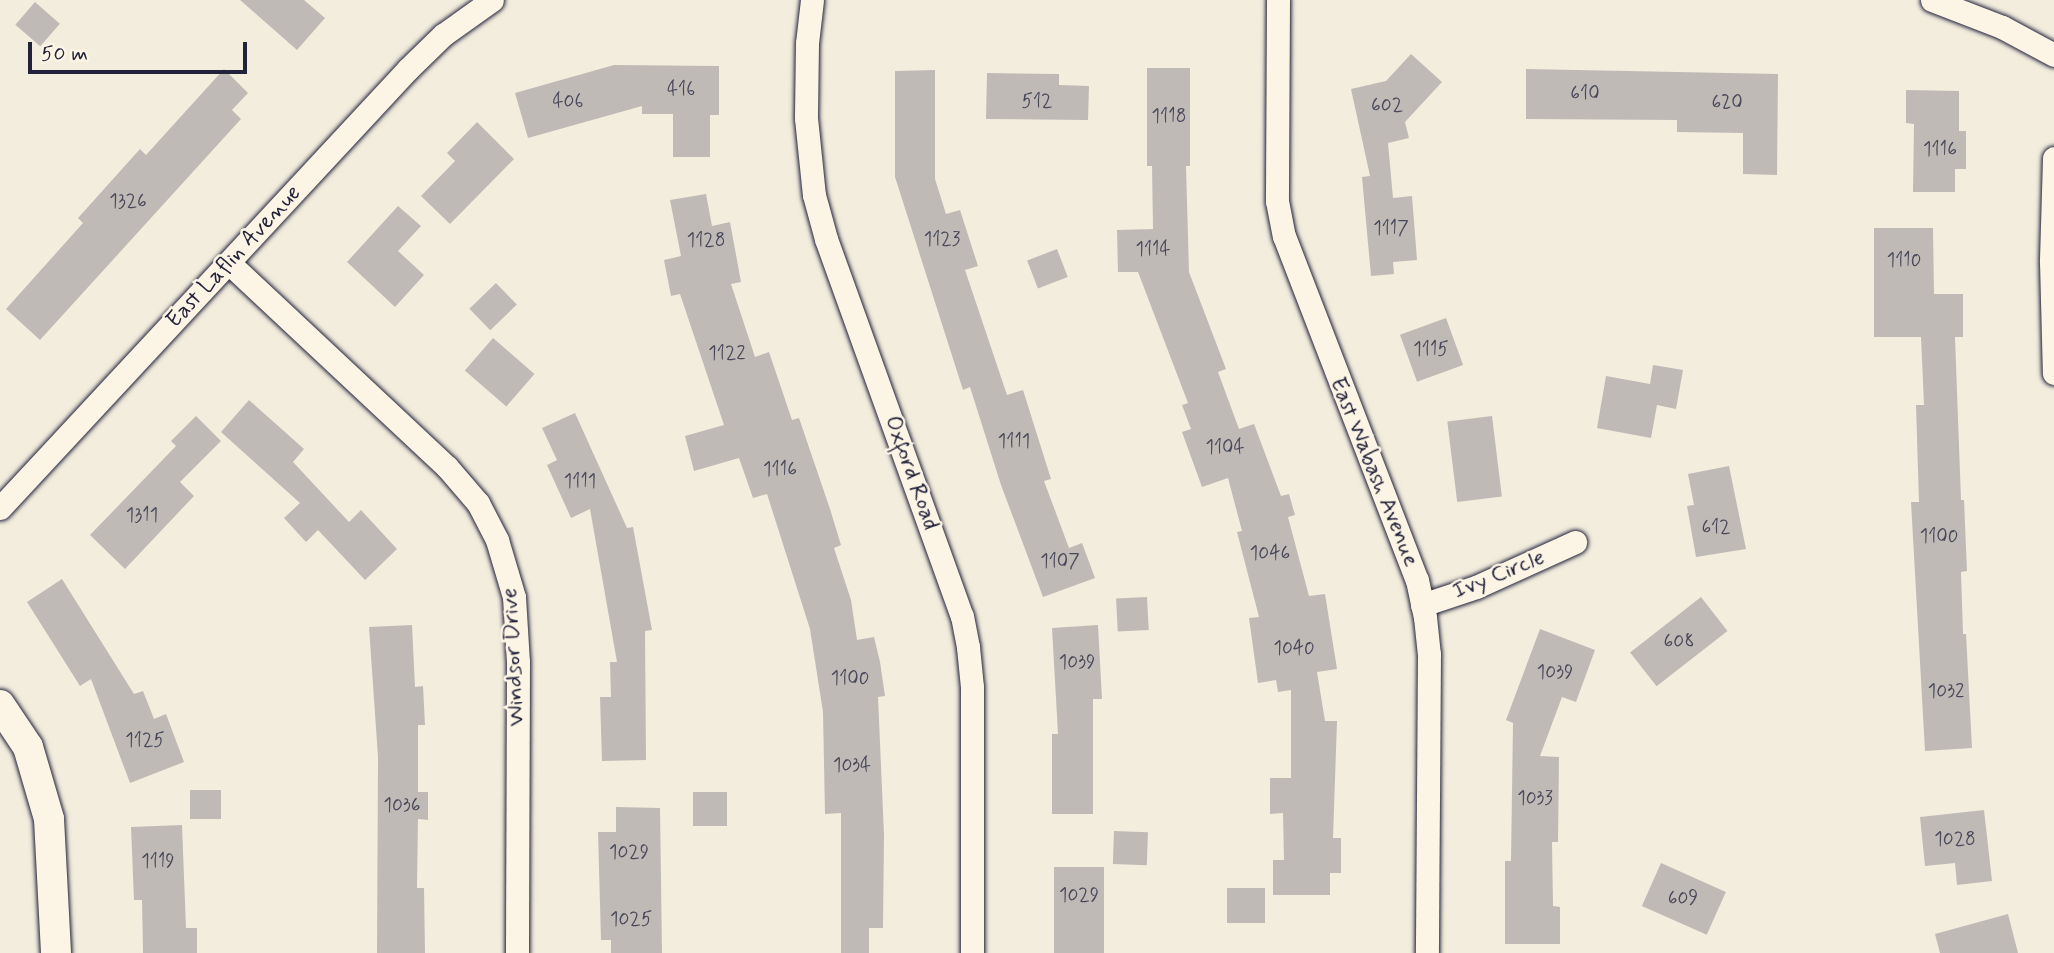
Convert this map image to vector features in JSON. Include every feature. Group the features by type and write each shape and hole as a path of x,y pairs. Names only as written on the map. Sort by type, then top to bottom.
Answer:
{"street":[{"name":"Oxford Road","path":"812,0 807,43 806,118 814,195 826,239 961,615 968,647 972,687 972,953"},
{"name":"East Wabash Avenue","path":"1278,0 1277,201 1284,236 1417,580 1422,605 1429,654 1427,953"},
{"path":"1932,0 2001,27 2054,55"},
{"name":"East Laflin Avenue","path":"0,508 408,69 474,4"},
{"path":"2054,158 2054,373"},
{"name":"Windsor Drive","path":"229,263 447,467 478,503 497,540 514,597 518,662 517,953"},
{"name":"Ivy Circle","path":"1422,605 1476,587 1575,542"},
{"path":"0,705 28,747 49,819 56,953"}],"building":[{"path":"240,0 304,0 325,18 297,50"},
{"path":"35,2 60,24 40,46 15,25"},
{"path":"1411,54 1442,82 1405,122 1409,138 1388,143 1393,198 1412,196 1417,260 1393,262 1394,274 1371,276 1362,177 1370,176 1351,89 1386,81"},
{"path":"614,65 719,66 719,115 710,115 710,157 673,157 673,114 642,114 642,106 528,138 515,93"},
{"path":"1147,68 1190,68 1190,166 1186,166 1189,272 1226,369 1218,372 1239,429 1254,424 1281,496 1289,494 1295,515 1288,517 1309,596 1325,594 1337,669 1317,672 1325,721 1337,721 1333,838 1341,838 1341,873 1330,873 1330,895 1273,895 1273,860 1284,860 1283,813 1270,814 1270,778 1291,778 1291,690 1278,692 1276,680 1258,683 1249,618 1259,617 1237,532 1242,531 1228,478 1202,487 1182,432 1191,429 1182,405 1188,403 1138,272 1118,272 1117,230 1153,229 1152,166 1147,166"},
{"path":"224,69 248,93 232,110 241,119 40,340 6,309 83,223 78,218 140,149 146,155"},
{"path":"1526,69 1778,74 1777,175 1743,174 1743,133 1677,132 1677,120 1526,119"},
{"path":"935,70 935,179 946,214 960,210 978,266 965,270 1007,395 1023,390 1051,479 1044,481 1069,548 1082,543 1095,578 1043,597 1001,485 970,387 963,390 895,177 895,71"},
{"path":"987,73 1059,74 1059,85 1089,86 1088,120 986,119"},
{"path":"1906,90 1959,91 1959,131 1966,131 1966,169 1955,169 1955,192 1913,192 1914,124 1906,123"},
{"path":"477,122 514,159 450,224 421,196 455,161 447,153"},
{"path":"706,194 712,226 730,222 741,282 731,284 755,357 769,352 792,420 799,418 830,509 841,545 834,548 851,600 857,640 874,637 880,662 885,696 878,697 884,835 883,928 869,928 869,953 841,953 841,813 825,814 823,712 810,629 767,494 753,498 739,458 694,471 685,436 724,425 680,294 671,296 664,260 681,256 670,200"},
{"path":"398,206 421,226 398,251 424,275 395,307 347,262"},
{"path":"1874,228 1933,228 1934,294 1963,294 1963,337 1955,337 1961,500 1964,500 1967,571 1961,572 1963,634 1966,634 1972,748 1925,751 1911,502 1919,502 1916,405 1924,405 1921,337 1874,337"},
{"path":"1057,249 1068,277 1038,288 1027,260"},
{"path":"496,283 517,305 490,330 469,309"},
{"path":"1446,318 1463,365 1417,382 1400,335"},
{"path":"493,338 535,374 506,407 465,370"},
{"path":"1653,365 1683,370 1676,409 1657,405 1651,438 1597,428 1606,376 1650,384"},
{"path":"249,400 304,449 293,462 349,522 361,510 397,549 365,580 318,530 306,542 284,518 300,503 221,432"},
{"path":"575,413 627,528 633,527 652,630 645,631 646,760 602,761 600,697 611,697 610,662 617,662 590,509 571,518 547,465 557,460 542,428"},
{"path":"196,416 221,441 180,482 194,496 125,569 90,535 176,446 171,441"},
{"path":"1492,416 1502,496 1457,502 1447,421"},
{"path":"1729,466 1746,549 1696,557 1687,506 1694,505 1688,474"},
{"path":"62,579 134,694 143,691 154,719 166,714 184,762 130,783 91,679 80,686 27,602"},
{"path":"1147,597 1149,630 1118,632 1116,599"},
{"path":"1701,597 1727,631 1657,686 1630,652"},
{"path":"412,625 415,687 423,686 425,725 418,725 418,792 428,792 428,820 418,819 417,888 424,888 425,953 377,953 378,757 369,627"},
{"path":"1098,625 1102,699 1093,699 1093,814 1052,814 1052,734 1058,734 1052,628"},
{"path":"1540,629 1595,650 1576,702 1562,697 1540,756 1559,757 1558,842 1552,842 1553,906 1560,907 1560,944 1505,944 1505,861 1511,861 1513,723 1506,720"},
{"path":"190,790 221,790 221,819 190,819"},
{"path":"693,792 727,792 727,826 693,826"},
{"path":"616,807 660,808 662,953 611,953 611,940 601,940 598,832 616,832"},
{"path":"1984,810 1992,881 1957,885 1955,863 1925,866 1920,817"},
{"path":"182,825 186,928 197,928 197,953 143,953 142,900 134,900 131,827"},
{"path":"1114,831 1148,832 1147,865 1113,864"},
{"path":"1661,863 1726,892 1707,935 1642,906"},
{"path":"1054,867 1104,867 1104,953 1054,953"},
{"path":"1227,888 1265,888 1265,923 1227,923"},
{"path":"2008,914 2018,953 1940,953 1935,934"}]}
